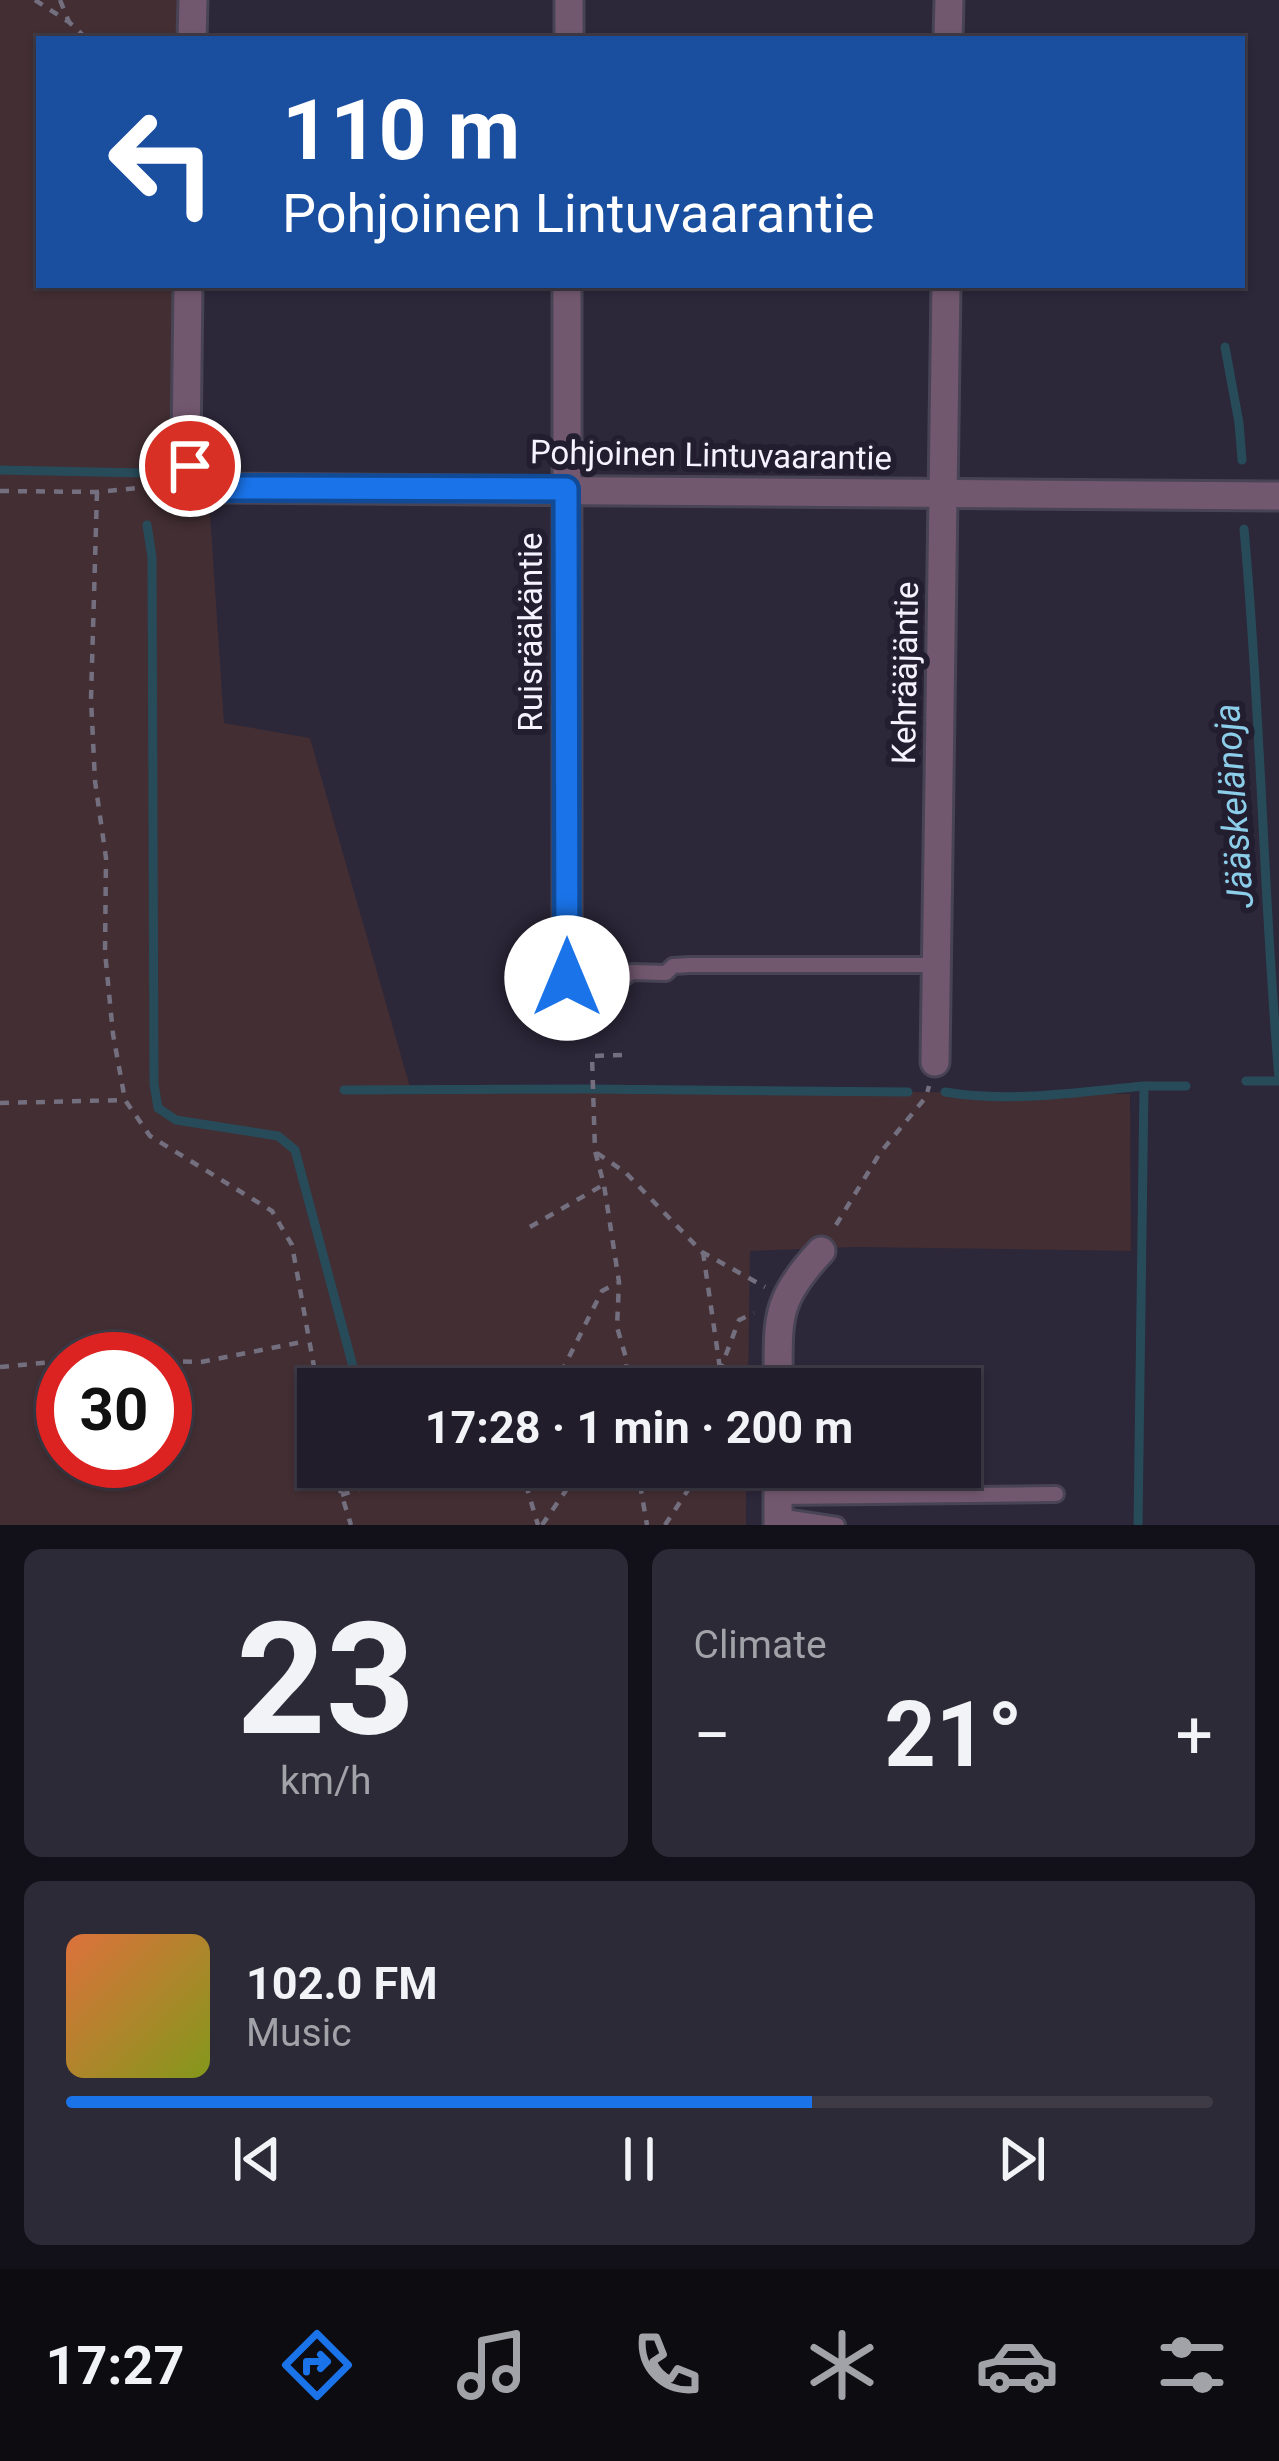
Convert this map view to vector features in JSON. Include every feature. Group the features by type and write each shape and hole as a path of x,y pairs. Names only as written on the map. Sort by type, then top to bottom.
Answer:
{"street":[{"path":"192,36 193,0"},
{"path":"569,0 569,36"},
{"path":"949,0 949,36"},
{"path":"188,288 186,451 197,479"},
{"name":"Ruisrääkäntie","path":"567,288 567,978"},
{"name":"Kehrääjäntie","path":"935,1062 946,288"},
{"name":"Pohjoinen Lintuvaarantie","path":"197,479 216,488 1279,496"},
{"path":"778,1368 779,1312 796,1277 821,1251"}],"lane":[{"path":"622,979 632,973 666,973 673,966 690,965 937,964"},
{"path":"524,977 567,978"},
{"path":"778,1512 1056,1494"},
{"path":"778,1512 837,1525"}],"path":[{"path":"35,0 84,36"},
{"path":"60,0 69,22"},
{"path":"0,491 97,492 197,479"},
{"path":"97,492 91,699 95,781 106,858 105,952 124,1100 150,1136 272,1211 292,1245 314,1368"},
{"path":"622,1055 592,1055 592,1101 595,1151 619,1282 617,1328 626,1368"},
{"path":"821,1251 880,1153 926,1097 935,1062"},
{"path":"0,1102 124,1100"},
{"path":"595,1151 626,1173 702,1252 785,1299"},
{"path":"530,1227 604,1185"},
{"path":"702,1252 721,1368"},
{"path":"564,1368 602,1291 619,1282"},
{"path":"721,1368 739,1320 785,1299"},
{"path":"192,1362 310,1341"},
{"path":"0,1367 36,1364"},
{"path":"339,1488 351,1525"},
{"path":"341,1495 361,1488"},
{"path":"527,1488 540,1525"},
{"path":"540,1525 568,1488"},
{"path":"641,1488 647,1525"},
{"path":"665,1525 689,1488"}],"shaded area":[{"path":"0,0 180,0 179,36 36,36 36,288 174,288 171,443 210,513 224,723 310,738 410,1087 1130,1094 1131,1251 855,1247 750,1251 748,1368 297,1368 297,1488 746,1488 746,1525 0,1525"}],"waterway":[{"name":"Jääskelänoja","path":"1225,347 1242,460"},
{"path":"0,470 144,473"},
{"path":"147,525 152,557 154,1084 158,1108 176,1120 278,1136 295,1150 353,1368"},
{"name":"Jääskelänoja","path":"1244,529 1279,1078"},
{"name":"Jääskelänoja","path":"1246,1081 1279,1081"},
{"path":"945,1092 1019,1097 1144,1086"},
{"name":"Jääskelänoja","path":"1138,1525 1144,1086 1186,1086"},
{"path":"344,1090 908,1092"}],"route":[{"path":"190,466 197,479 216,488 566,489 567,978"}]}
